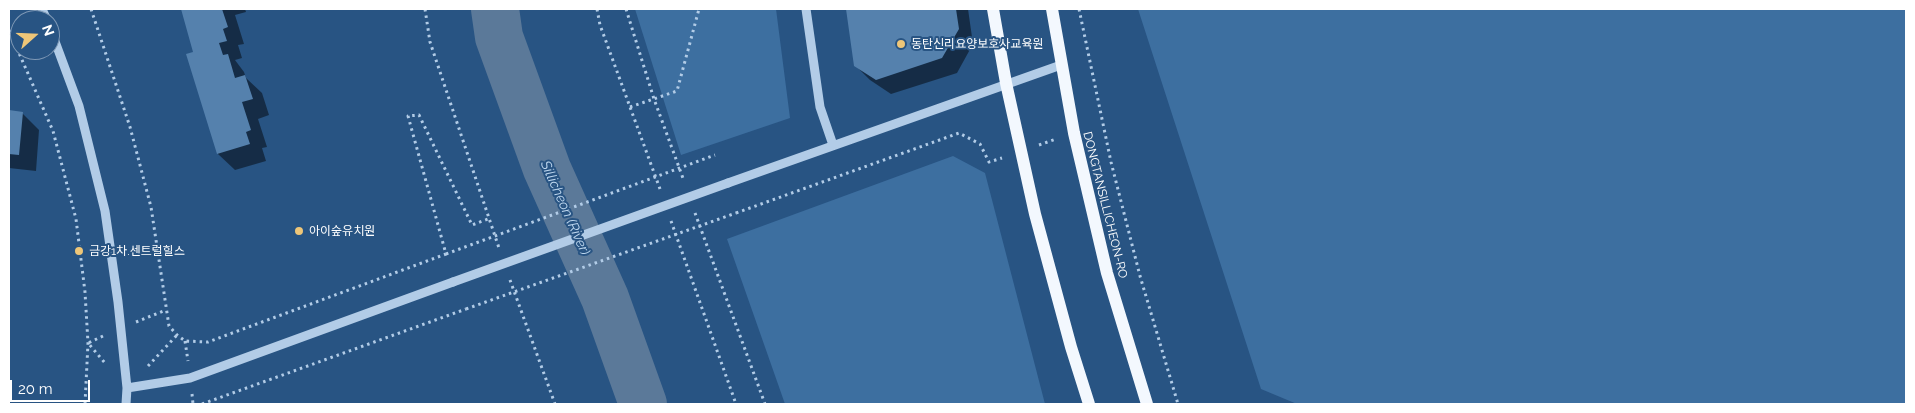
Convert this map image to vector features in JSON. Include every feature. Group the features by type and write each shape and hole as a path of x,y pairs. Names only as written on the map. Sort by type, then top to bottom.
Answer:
{"main road":[{"path":"993,9 1006,83 1021,151 1071,347 1089,404"},
{"name":"DONGTANSILLICHEON-RO","path":"1052,9 1074,133 1107,273 1147,404"}],"street":[{"path":"806,9 820,107 834,145"},
{"path":"60,55 79,106 105,211 127,388 126,404"},
{"path":"127,388 190,378 1006,83 1061,65"}],"path":[{"path":"91,9 130,127 151,207 169,326 177,336 185,341 208,342 715,155"},
{"path":"425,9 430,42 502,256"},
{"path":"630,107 677,91 699,9"},
{"path":"1079,9 1103,123 1140,276 1178,404"},
{"path":"9,30 53,131 76,219 85,292 87,334 85,404"},
{"path":"446,254 408,116 419,115 472,225 488,219"},
{"path":"202,404 959,133 980,144 990,162 1103,123"},
{"path":"508,275 554,404"}],"shaded area":[{"path":"635,9 776,9 790,118 681,155"},
{"path":"1138,9 1906,9 1906,404 1297,404 1261,389"},
{"path":"953,156 985,173 1045,404 785,404 727,239"}],"building":[{"path":"181,9 222,9 228,27 223,29 227,41 219,43 223,55 228,54 235,78 245,75 253,99 242,102 251,130 246,132 250,144 217,154 186,54 193,52"},
{"name":"동탄신리요양보호사교육원","path":"846,9 956,9 959,29 942,58 876,80 854,66"},
{"path":"9,110 23,112 19,155 9,154"}],"waterway":[{"name":"Sillicheon (River)","path":"495,9 499,37 547,169 605,298 643,404"}],"place":[{"name":"동탄신리요양보호사교육원","path":"901,44"},
{"name":"아이숲유치원","path":"299,231"},
{"name":"금강1차.센트럴힐스","path":"79,251"}]}
